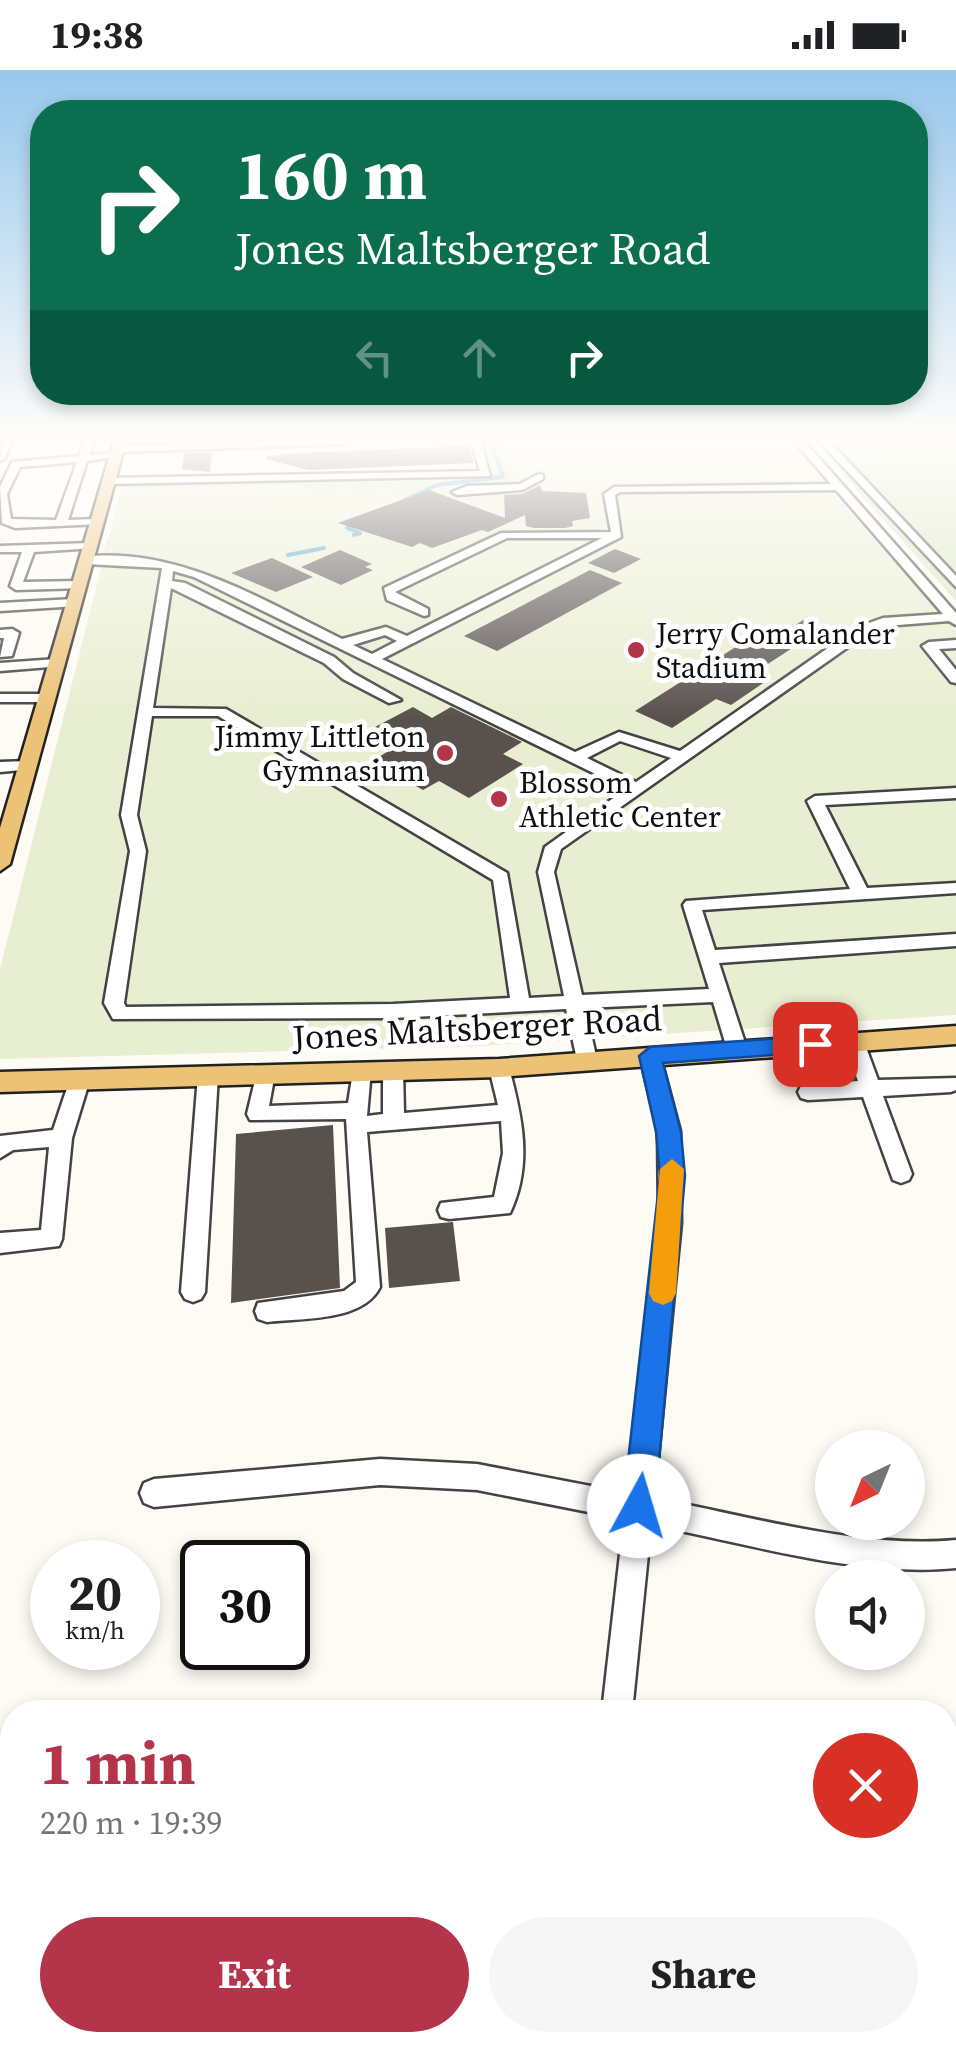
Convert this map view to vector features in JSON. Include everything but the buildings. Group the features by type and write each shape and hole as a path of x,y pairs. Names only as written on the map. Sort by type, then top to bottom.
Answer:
{"main road":[{"path":"0,864 94,533"},
{"name":"Jones Maltsberger Road","path":"0,1082 498,1068 956,1035"}],"street":[{"path":"880,533 954,616"},
{"path":"910,533 956,582"},
{"path":"424,612 390,597 388,590 505,535 616,536"},
{"path":"372,659 616,536"},
{"path":"29,549 16,586 75,600"},
{"path":"0,550 88,553 168,574 198,574 636,788"},
{"path":"168,574 182,586 329,660 348,676 394,700"},
{"path":"168,574 128,815 138,851 114,1003 120,1014 521,1006 720,995"},
{"path":"0,607 75,600"},
{"path":"0,616 75,600"},
{"path":"587,1060 548,859 562,839 863,630 882,622 954,616"},
{"path":"341,644 386,632 407,641"},
{"path":"0,634 12,633 6,652 0,653"},
{"path":"956,644 929,646 956,678"},
{"path":"0,666 57,663"},
{"path":"0,698 47,698"},
{"path":"146,712 221,712 500,877 521,1006"},
{"path":"575,758 620,736 681,756"},
{"path":"0,768 28,766"},
{"path":"861,894 815,801 956,794"},
{"path":"737,1049 692,905 953,888 956,910"},
{"path":"708,958 956,940"},
{"path":"854,1042 901,1174"},
{"path":"618,1700 672,1176 668,1132 650,1056"},
{"path":"448,1210 502,1206 514,1175 516,1140 498,1068"},
{"path":"267,1311 349,1301 368,1286 370,1265 357,1118 360,1070"},
{"path":"393,1070 394,1122"},
{"path":"265,1074 256,1114 394,1122 510,1112"},
{"path":"192,1292 208,1075"},
{"path":"0,1244 51,1239 62,1138 80,1079"},
{"path":"808,1092 951,1084"},
{"path":"0,1149 7,1142 62,1138"},
{"path":"154,1493 380,1472 476,1477 862,1552 915,1558 956,1554"}],"green space":[{"path":"110,533 185,533 109,554 104,551"},
{"name":"Blossom Athletic Center","path":"110,533 869,533 956,630 956,1015 478,1046 0,1059 0,969"},
{"path":"896,533 956,533 956,601"}],"waterway":[{"path":"354,535 359,533"},
{"path":"288,555 324,548"}],"slow traffic":[{"path":"663,1293 672,1169"}],"place":[{"name":"Jerry Comalander Stadium","path":"636,650"},
{"name":"Jimmy Littleton Gymnasium","path":"445,753"},
{"name":"Blossom Athletic Center","path":"499,799"}],"route":[{"path":"639,1506 672,1176 662,1098 650,1056 815,1044"}]}
